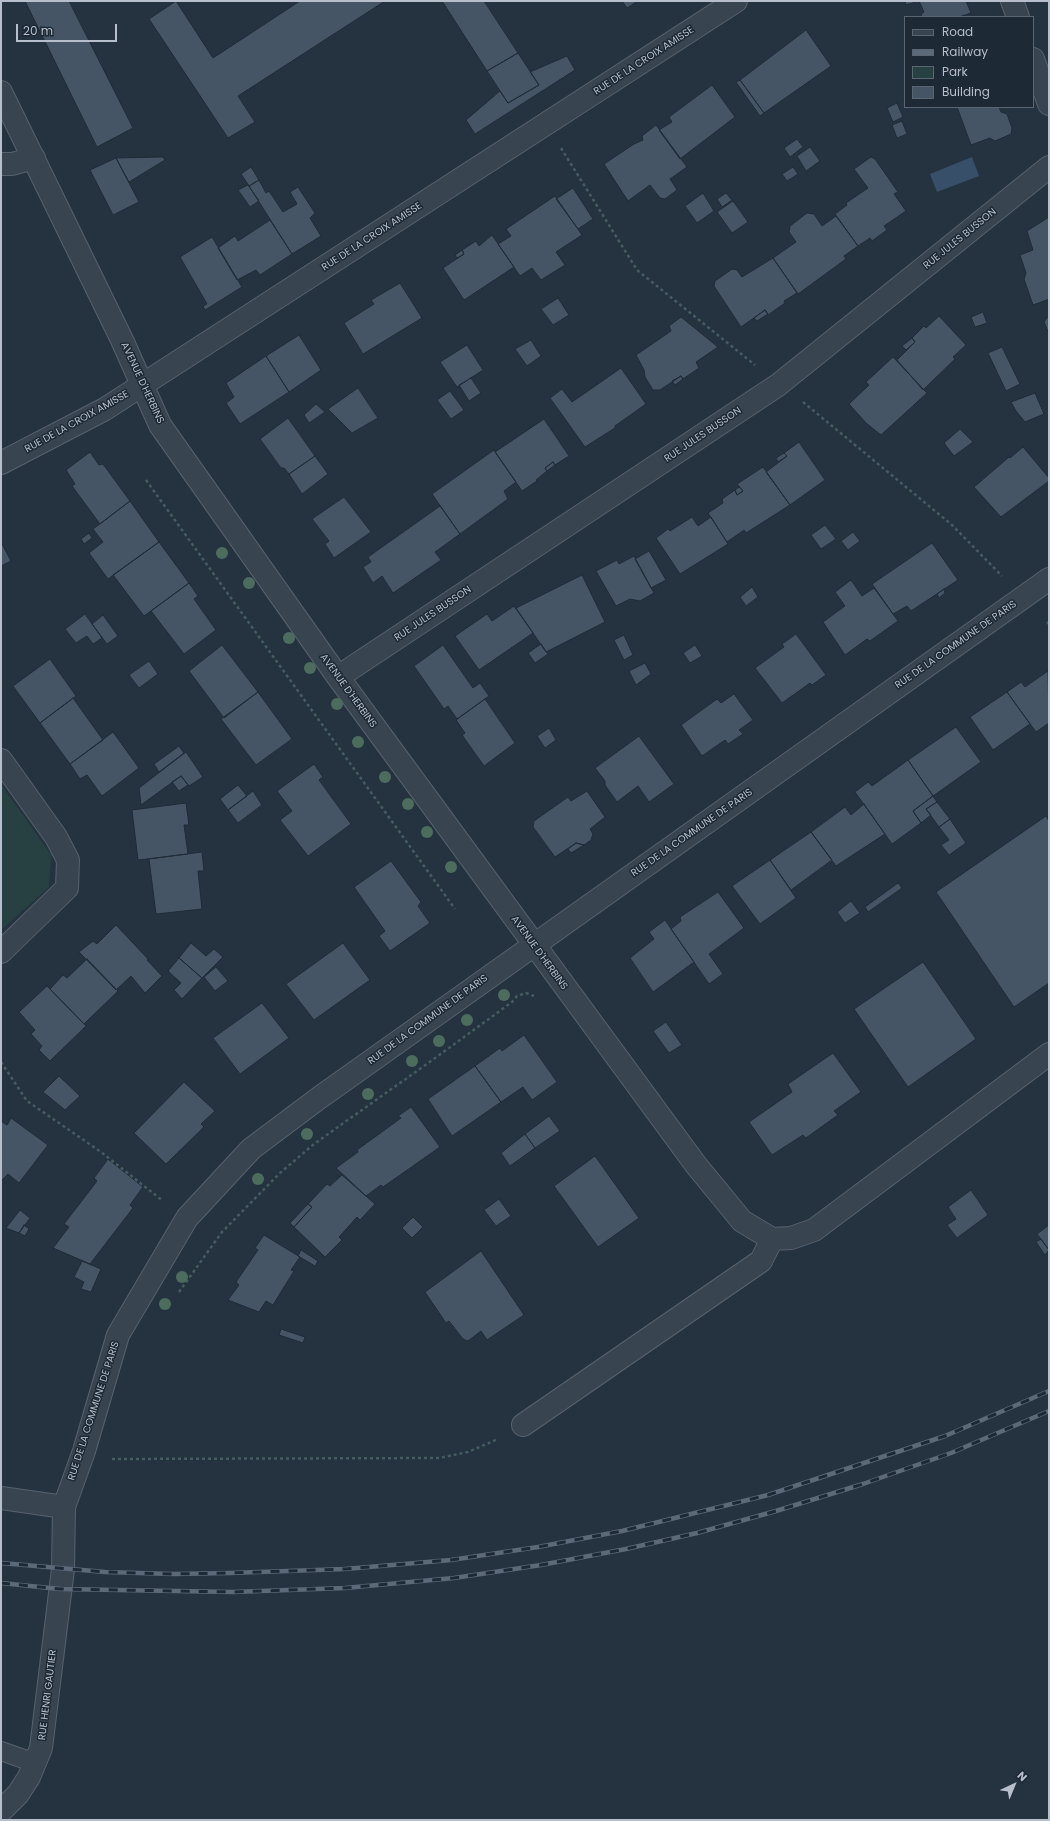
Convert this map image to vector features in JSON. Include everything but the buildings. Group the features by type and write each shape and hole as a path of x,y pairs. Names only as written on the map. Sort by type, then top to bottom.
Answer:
{"street":[{"name":"RUE DE LA CROIX AMISSE","path":"1,463 105,409 142,386 736,1"},
{"path":"1012,1 1018,16"},
{"path":"1034,62 1049,104"},
{"name":"AVENUE D'HERBINS","path":"1,92 122,340 160,425 338,677 533,945 696,1165 742,1221 772,1239"},
{"path":"1,164 12,164 34,158"},
{"name":"RUE JULES BUSSON","path":"338,677 778,385 1049,167"},
{"name":"RUE DE LA COMMUNE DE PARIS","path":"55,1639 63,1570 64,1507 84,1451 118,1335 187,1218 251,1149 326,1093 533,945 1049,579"},
{"path":"1,760 56,836 68,860 67,888 1,952"},
{"path":"523,1425 761,1261 772,1239 791,1238 814,1230 1049,1054"},
{"path":"1,1498 64,1507"},
{"name":"RUE HENRI GAUTIER","path":"1,1811 18,1794 29,1777 41,1748 55,1639"}],"lane":[{"path":"1,1751 35,1763"}],"path":[{"path":"146,480 455,909"},
{"path":"178,1294 222,1232 280,1173 314,1144 444,1052 512,1002 517,996 526,993 534,996"},
{"path":"1,1062 27,1101 101,1152 166,1202"},
{"path":"110,1458 439,1458 468,1452 494,1441 523,1425"}],"green space":[{"path":"1,784 51,855 49,887 1,930"}],"water":[{"path":"972,157 979,176 937,192 930,174"}],"railway":[{"path":"1,1563 105,1572 173,1574 230,1573 345,1569 451,1560 538,1547 622,1531 768,1495 945,1436 1049,1391"},
{"path":"1,1583 60,1589 233,1592 345,1588 454,1578 541,1565 626,1549 697,1533 776,1511 863,1484 951,1453 1049,1411"}]}
